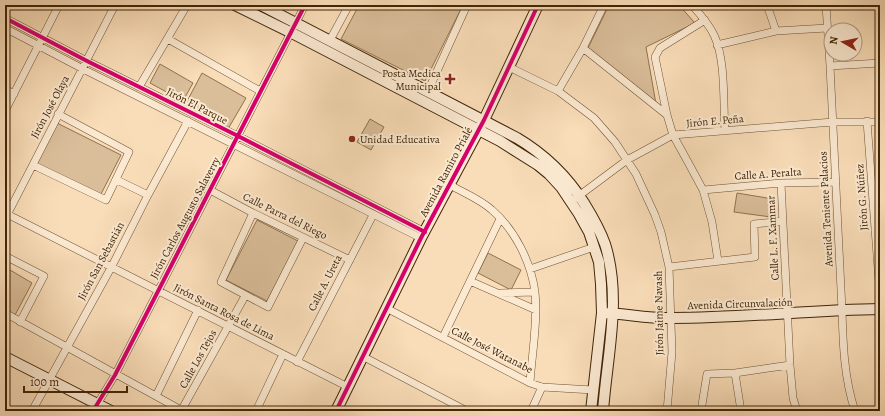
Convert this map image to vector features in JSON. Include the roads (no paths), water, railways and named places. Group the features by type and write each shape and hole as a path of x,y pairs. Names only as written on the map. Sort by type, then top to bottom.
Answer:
{"main road":[{"path":"235,5 292,33 516,150 538,165 575,198 597,226 606,250 612,282 613,313 603,411"},
{"path":"261,5 484,120 530,146 544,156 566,179 589,232 599,262 602,284 602,313 591,411"},
{"name":"Avenida Ramiro Prialé","path":"336,411 388,309 423,235 484,120 535,6"},
{"name":"Avenida Circunvalación","path":"602,313 672,319 880,309"},
{"path":"5,357 49,380 95,408 111,411"}],"street":[{"path":"5,111 59,5"},
{"name":"Jirón José Olaya","path":"6,216 115,5"},
{"path":"139,87 187,5"},
{"name":"Jirón Carlos Augusto Salaverry","path":"95,408 115,375 157,290 306,5"},
{"path":"330,40 349,5"},
{"path":"428,91 467,5"},
{"path":"558,91 583,48 604,5"},
{"path":"692,5 705,20 718,45 721,64 725,131"},
{"path":"768,5 776,31"},
{"name":"Avenida Teniente Palacios","path":"826,5 827,22"},
{"name":"Jirón El Parque","path":"5,18 87,61 238,136 423,235"},
{"path":"705,20 660,48 656,52 655,57 667,115 673,135 702,190 712,222 718,261"},
{"name":"Jirón El Parque","path":"5,28 372,215 423,235"},
{"path":"718,45 776,31 823,28"},
{"path":"168,39 260,91"},
{"path":"583,48 667,115"},
{"name":"Avenida Teniente Palacios","path":"830,62 843,346 847,383 855,411"},
{"path":"830,66 880,63"},
{"name":"Jirón Jaime Navash","path":"508,67 558,91 594,118 615,142 636,174 655,215 661,232 669,267 672,319 667,411"},
{"path":"5,89 14,94"},
{"path":"33,165 106,200 117,180 129,152 58,114"},
{"name":"Jirón San Sebastián","path":"32,411 112,266 188,121"},
{"name":"Jirón G. Núñez","path":"868,121 880,295"},
{"name":"Jirón E. Peña","path":"575,198 627,160 673,135 833,122 880,122"},
{"path":"117,180 148,195"},
{"name":"Calle A. Peralta","path":"702,190 781,183 836,182"},
{"name":"Calle L. F. Xammar","path":"781,183 790,365 793,398 796,411"},
{"path":"450,185 484,204 500,219 518,244 530,268 535,292 536,310 530,383"},
{"name":"Calle Parra del Riego","path":"210,190 253,213 350,260"},
{"path":"253,213 220,282 245,296 268,307 303,238"},
{"name":"Calle A. Ureta","path":"297,362 372,215"},
{"name":"Jirón Santa Rosa de Lima","path":"6,216 112,266 297,362 348,386"},
{"path":"443,337 500,219"},
{"path":"669,267 755,257 754,224 783,221"},
{"path":"530,268 594,247"},
{"path":"5,256 44,276 20,322"},
{"path":"470,281 536,310"},
{"path":"499,294 535,292"},
{"name":"Calle Los Tejos","path":"182,411 245,296"},
{"name":"Calle José Watanabe","path":"388,309 530,383 542,387 593,390"},
{"path":"156,396 198,310"},
{"path":"5,313 182,411"},
{"path":"256,411 283,354"},
{"path":"364,357 466,411"},
{"path":"701,411 707,374 735,373 790,365"},
{"path":"735,373 741,411"},
{"path":"531,411 542,387"}],"place":[{"name":"Posta Medica Municipal","path":"450,79"},
{"name":"Unidad Educativa","path":"352,139"}]}
